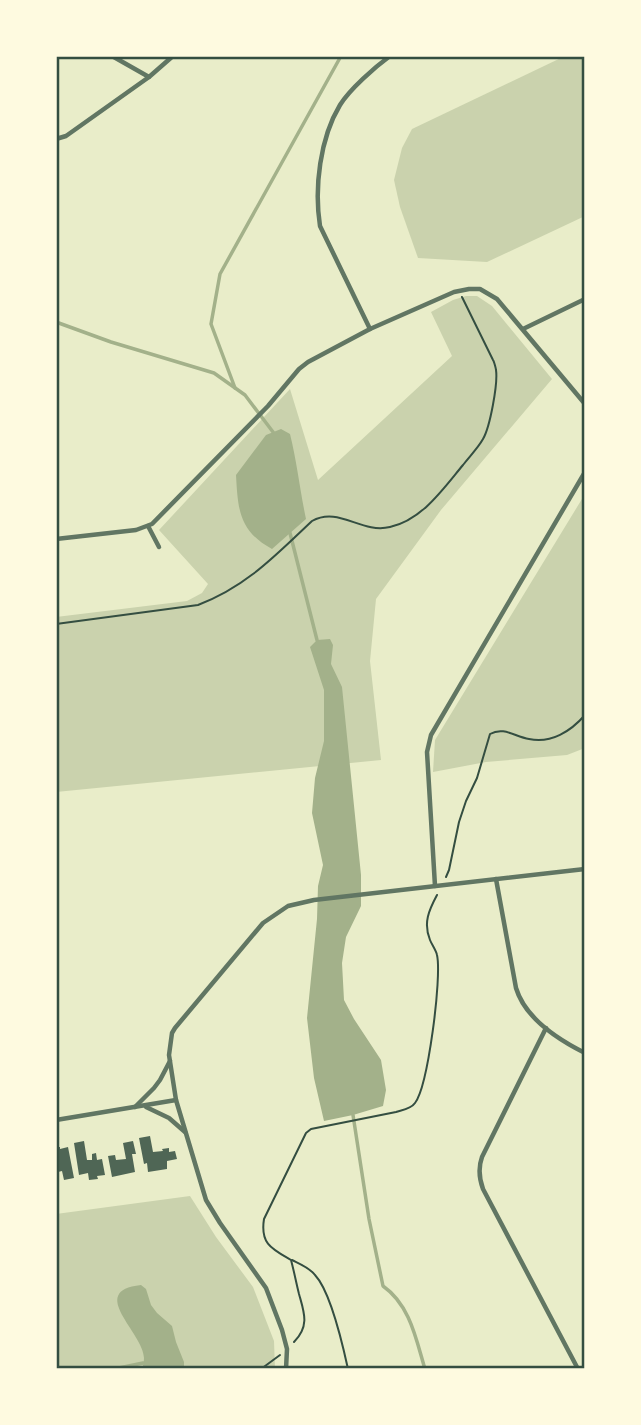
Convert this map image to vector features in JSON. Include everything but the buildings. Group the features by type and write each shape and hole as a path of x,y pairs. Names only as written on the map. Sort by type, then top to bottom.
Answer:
{"street":[{"path":"112,56 149,77"},
{"path":"56,139 66,136 149,77 173,56"},
{"path":"370,329 320,226 318,183 320,163 340,105 350,92 390,56"},
{"path":"56,539 148,527 249,426 308,362 370,329 459,290 475,288 497,299 585,404"},
{"path":"523,329 585,299"},
{"path":"435,886 427,752 430,735 585,472"},
{"path":"148,527 159,547"},
{"path":"286,1369 287,1349 266,1288 206,1200 176,1100 170,1061 172,1033 263,923 288,906 314,900 585,869"},
{"path":"496,879 517,994 525,1007 558,1039 585,1054"},
{"path":"546,1028 482,1157 480,1177 483,1189 578,1369"},
{"path":"135,1107 160,1080 170,1061"},
{"path":"56,1121 176,1100"},
{"path":"143,1106 169,1118 186,1133"}],"path":[{"path":"56,624 198,605 216,598 237,586 274,557 320,516 339,517 366,528 381,529 414,517 440,493 484,439 492,410 496,369 459,290"},
{"path":"348,1369 334,1314 322,1283 314,1273 273,1250 262,1231 264,1219 306,1133 311,1129 409,1108 418,1098 433,1030 437,985 437,954 427,932 428,911 449,870 459,822 477,778 490,734 501,731 531,740 550,738 568,732 585,715"},
{"path":"261,1369 299,1337 305,1322 304,1308 291,1260"}],"shaded area":[{"path":"565,56 585,56 585,216 487,262 418,258 400,207 394,180 402,148 412,129"},
{"path":"466,296 477,296 492,306 552,379 441,510 376,599 370,661 381,760 56,792 56,617 187,601 202,593 208,584 159,530 290,389 318,480 452,356 431,312"},
{"path":"281,429 290,434 306,519 272,549 253,535 242,518 236,475 266,435"},
{"path":"585,494 585,748 567,755 486,762 433,772 435,740"},
{"path":"330,639 333,645 331,664 342,687 361,875 361,906 346,937 342,963 344,1000 381,1060 386,1090 383,1106 324,1121 314,1078 307,1018 318,886 323,865 312,813 315,778 324,741 324,690 310,647 317,640"},
{"path":"190,1196 253,1287 274,1341 275,1369 56,1369 56,1214"},
{"path":"141,1285 146,1289 151,1305 157,1313 172,1326 184,1369 142,1369 142,1348 118,1304 118,1295 125,1289"}],"waterway":[{"path":"235,388 211,324 220,274 341,56"},
{"path":"56,322 111,342 214,373 245,395 273,432"},
{"path":"290,533 317,640"},
{"path":"353,1115 369,1219 383,1286 406,1313 425,1369"},
{"path":"114,1369 143,1363"}]}
